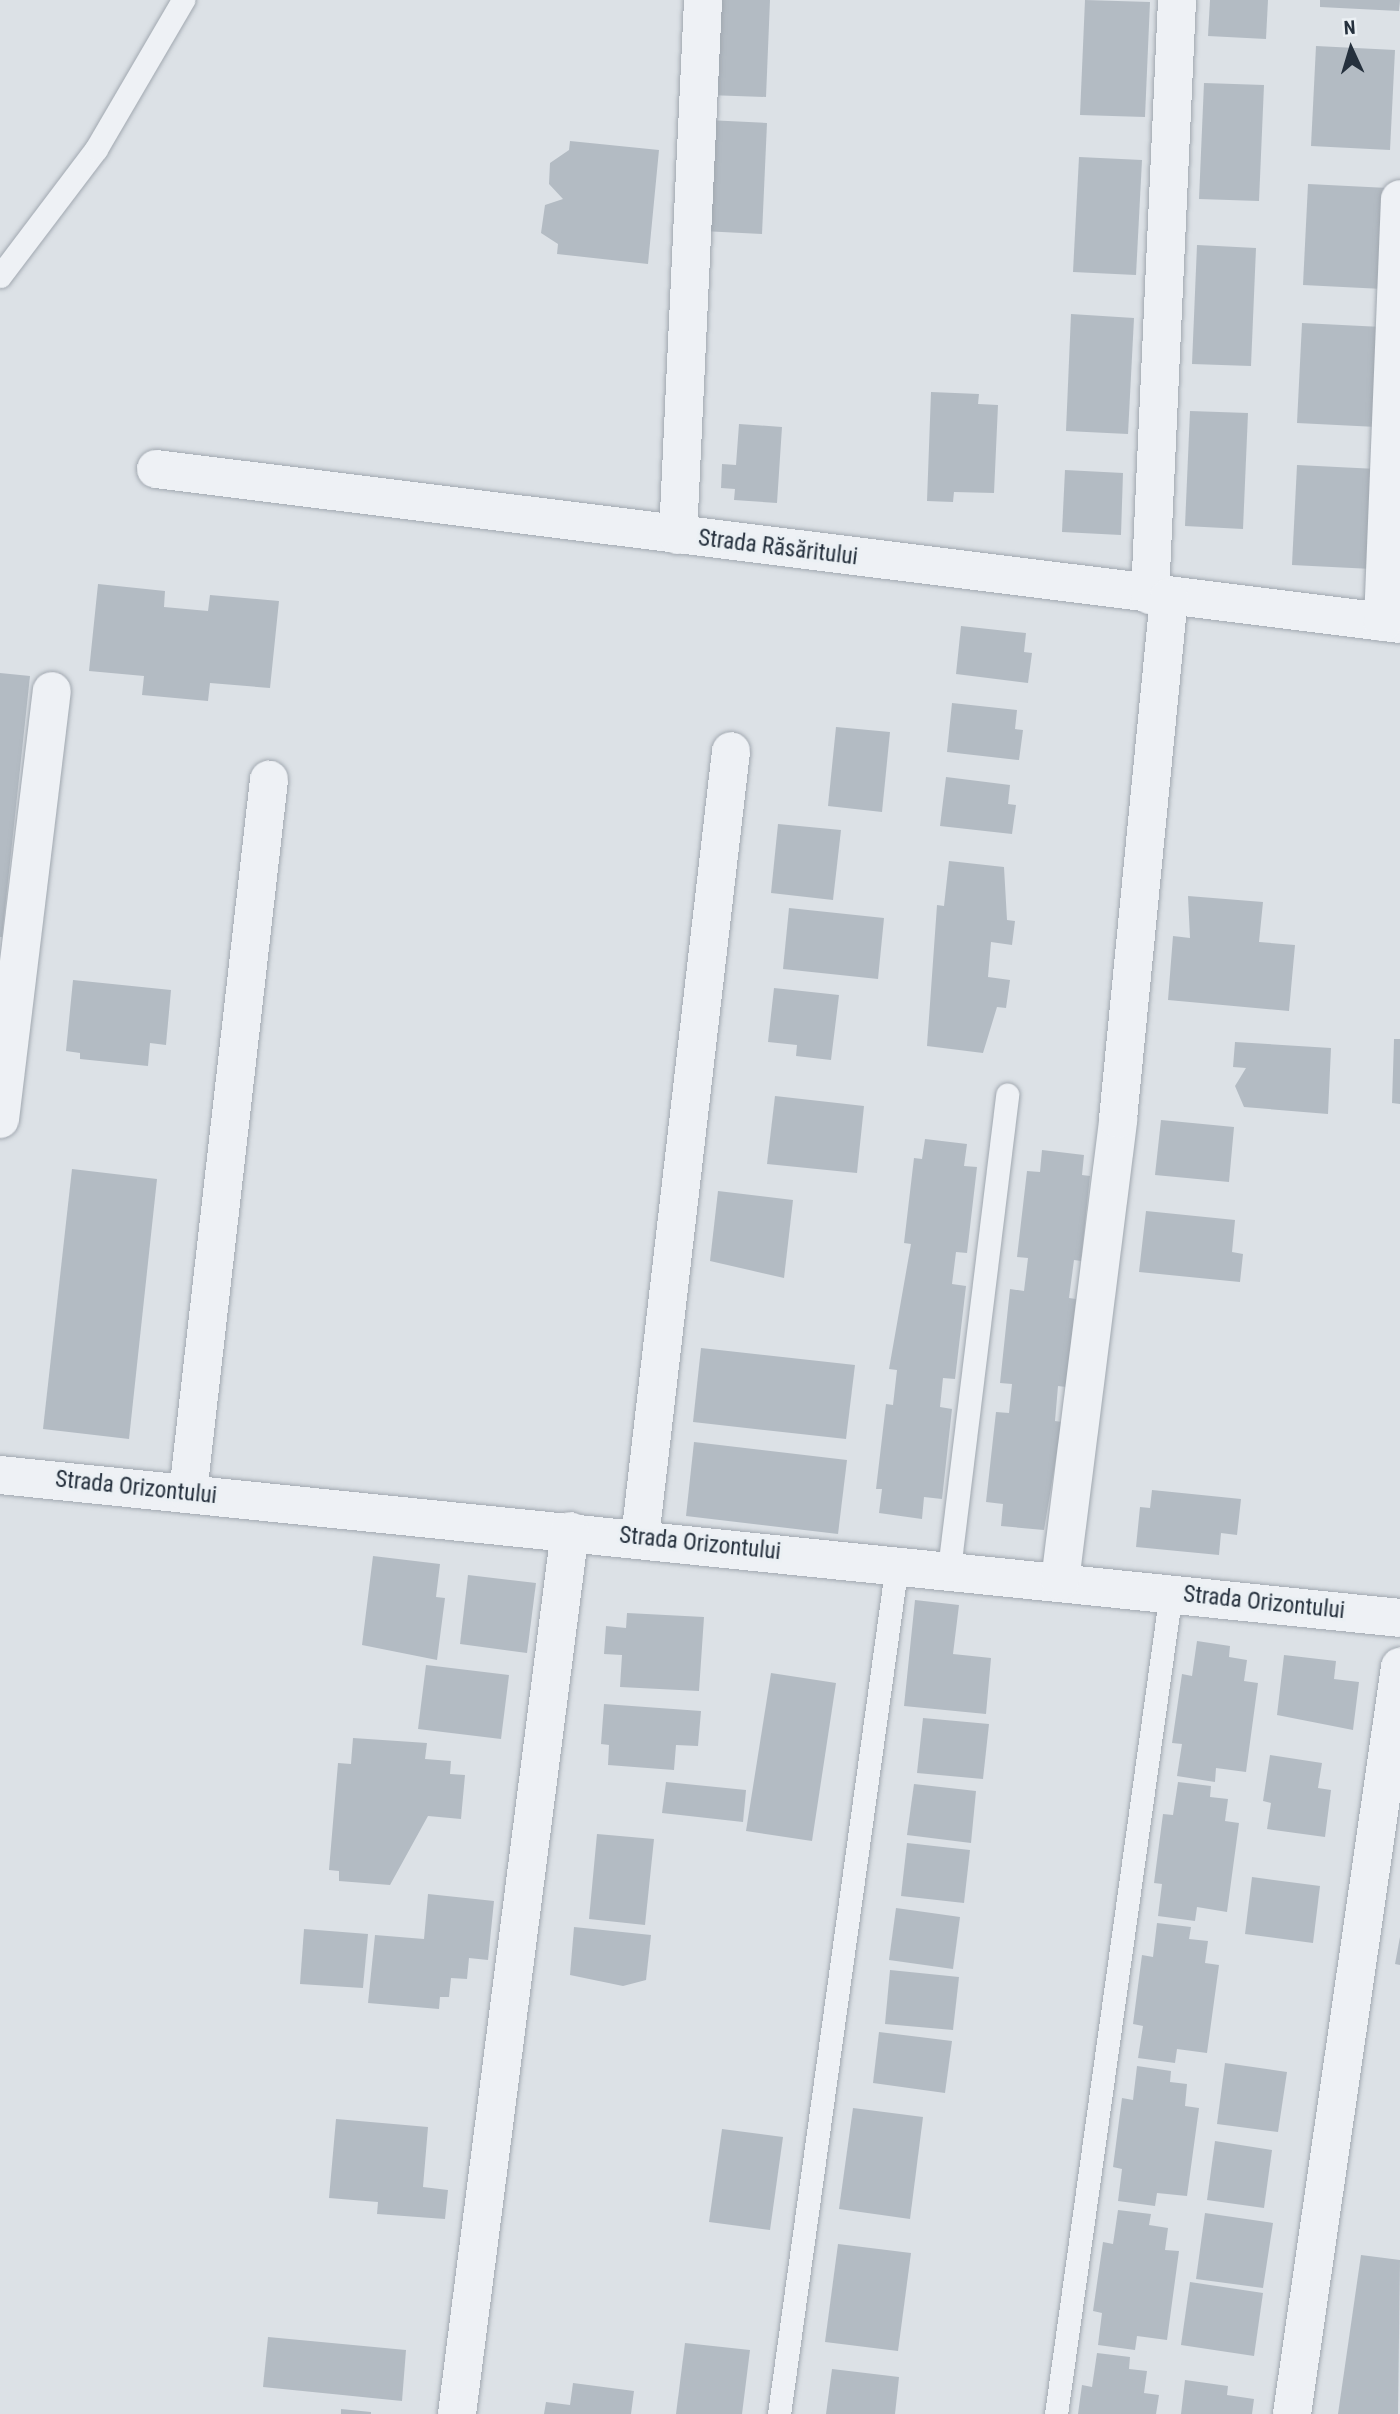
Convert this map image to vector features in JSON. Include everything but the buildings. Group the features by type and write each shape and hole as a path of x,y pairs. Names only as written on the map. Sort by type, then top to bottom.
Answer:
{"street":[{"path":"678,535 703,0"},
{"path":"1060,1581 1118,1119 1159,596 1177,0"},
{"path":"1392,623 1400,199"},
{"name":"Strada Răsăritului","path":"156,469 1392,623"},
{"path":"0,1119 52,691"},
{"path":"640,1538 731,751"},
{"path":"188,1493 269,780"},
{"name":"Strada Orizontului","path":"0,1475 949,1569 1400,1618"},
{"path":"457,2414 570,1531"},
{"path":"1292,2414 1400,1667"}],"lane":[{"path":"0,276 96,149 183,0"},
{"path":"949,1569 1007,1095"},
{"path":"779,2414 897,1564"},
{"path":"1056,2414 1171,1592"}]}
